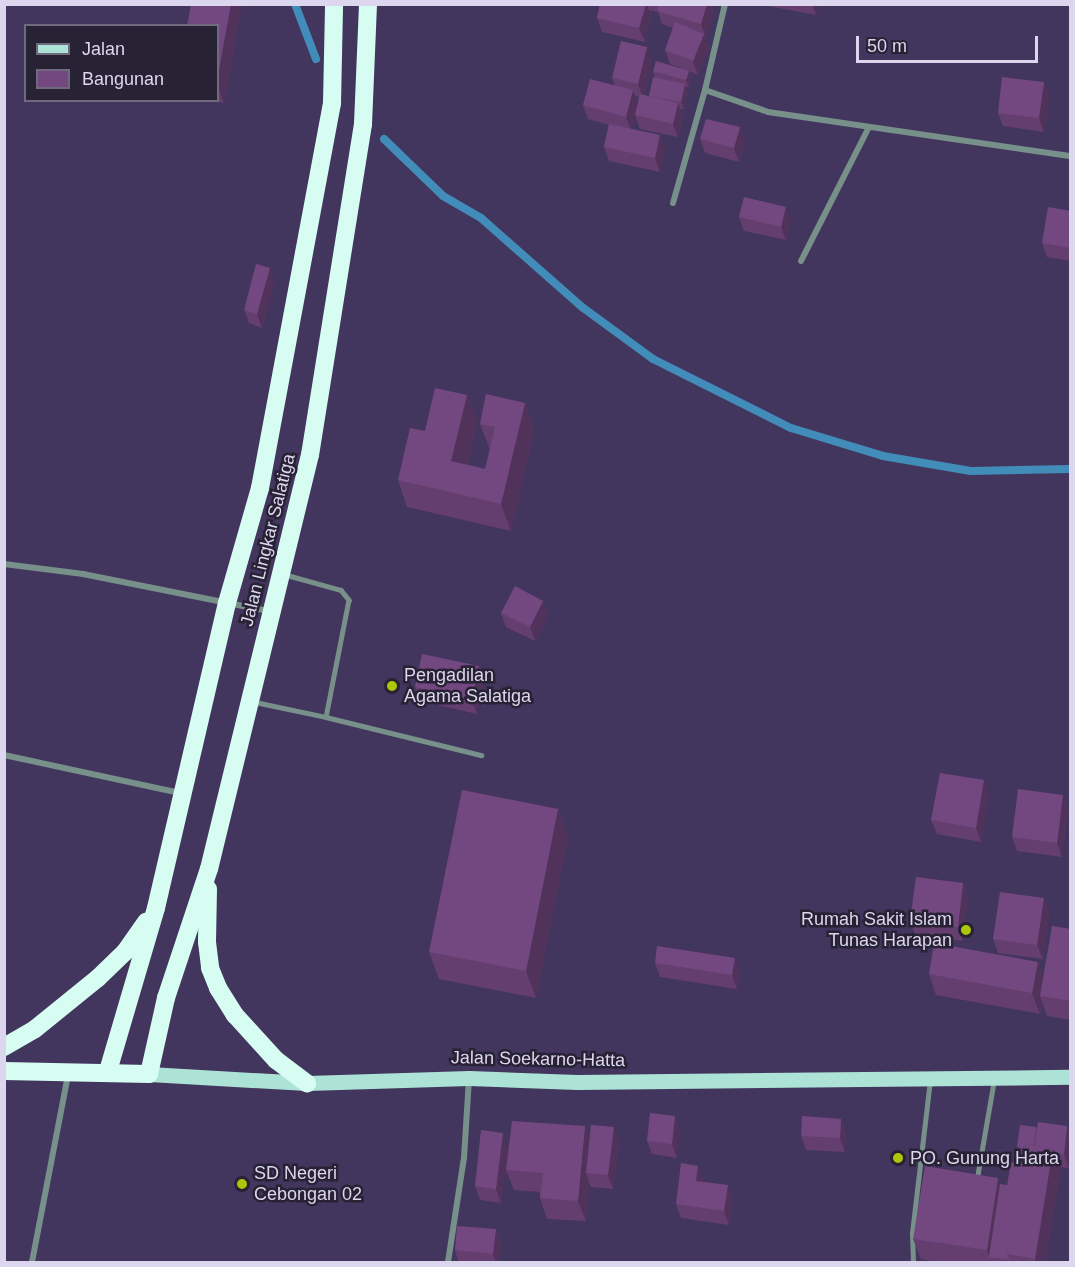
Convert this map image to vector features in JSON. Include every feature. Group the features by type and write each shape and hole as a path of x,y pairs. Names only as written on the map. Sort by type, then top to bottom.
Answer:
{"highway":[{"name":"Jalan Lingkar Salatiga","path":"108,1071 156,908 227,603 260,488 332,103 334,4"},
{"name":"Jalan Lingkar Salatiga","path":"149,1074 166,998 209,870 252,701 271,612 310,455 363,123 368,4"},
{"path":"209,870 207,942 210,968 218,988 235,1015 276,1059 307,1083"},
{"path":"4,1047 35,1029 98,978 124,952 156,908"},
{"name":"Jalan Soekarno-Hatta","path":"4,1071 68,1070 149,1074"}],"main road":[{"name":"Jalan Soekarno-Hatta","path":"149,1074 307,1083 469,1078 577,1082 1071,1077"}],"street":[{"path":"673,203 705,90 725,4"},
{"path":"705,90 768,112 868,129 1071,156"},
{"path":"801,261 868,129"},
{"path":"4,564 83,574 271,612"},
{"path":"4,755 183,794"},
{"path":"32,1263 68,1070"},
{"path":"448,1263 464,1158 469,1078"}],"lane":[{"path":"281,573 341,590 349,600 326,717"},
{"path":"252,701 481,755"},
{"path":"974,1191 995,1077"},
{"path":"913,1263 912,1233 930,1078"}],"building":[{"path":"191,4 231,4 219,70 219,24 187,24"},
{"path":"600,4 646,4 639,28 597,18"},
{"path":"659,4 707,4 701,24 657,11"},
{"path":"675,22 704,34 693,61 665,50"},
{"path":"621,41 647,47 638,84 612,78"},
{"path":"656,61 689,71 686,80 653,71"},
{"path":"653,77 685,84 681,102 649,96"},
{"path":"1002,77 1044,82 1039,118 998,113"},
{"path":"590,79 633,90 626,117 583,105"},
{"path":"640,94 678,103 673,124 635,115"},
{"path":"706,119 740,127 734,148 700,139"},
{"path":"609,124 660,135 655,158 604,147"},
{"path":"744,197 786,207 781,227 739,217"},
{"path":"1048,207 1071,211 1071,248 1042,243"},
{"path":"256,264 270,268 257,314 244,310"},
{"path":"435,388 467,395 451,461 485,469 495,427 480,424 486,394 525,403 501,504 398,480 410,428 425,431"},
{"path":"515,586 543,601 530,627 501,613"},
{"path":"422,654 479,666 472,700 415,687"},
{"path":"940,773 984,780 976,828 931,820"},
{"path":"1018,789 1063,795 1057,843 1012,837"},
{"path":"462,790 558,809 526,971 429,952"},
{"path":"916,877 963,883 958,927 910,921"},
{"path":"1000,892 1044,898 1037,945 993,939"},
{"path":"1052,926 1071,929 1071,1001 1040,996"},
{"path":"934,943 1038,962 1032,993 929,974"},
{"path":"657,946 735,958 732,975 655,963"},
{"path":"650,1113 675,1116 672,1144 647,1141"},
{"path":"802,1116 841,1119 840,1138 801,1136"},
{"path":"512,1121 585,1126 578,1201 540,1198 543,1173 506,1170"},
{"path":"1038,1122 1067,1126 1064,1154 1055,1153 1053,1148 1035,1145"},
{"path":"591,1125 614,1127 608,1175 586,1173"},
{"path":"1020,1125 1036,1127 1034,1145 1026,1144 1025,1149 1017,1147"},
{"path":"481,1130 503,1133 496,1189 475,1186"},
{"path":"1026,1144 1053,1148 1035,1259 1007,1254"},
{"path":"1011,1162 1023,1164 1019,1187 1007,1186"},
{"path":"681,1163 698,1166 696,1181 728,1185 724,1211 676,1204"},
{"path":"925,1166 998,1178 987,1250 913,1239"},
{"path":"1000,1184 1019,1187 1007,1254 1010,1260 989,1257"},
{"path":"457,1226 496,1229 493,1254 455,1250"}],"waterway":[{"path":"295,4 316,59"},
{"path":"384,139 443,196 481,218 582,307 653,359 791,428 883,456 971,471 1070,469"}],"place":[{"name":"Pengadilan Agama Salatiga","path":"392,686"},
{"name":"Rumah Sakit Islam Tunas Harapan","path":"966,930"},
{"name":"PO. Gunung Harta","path":"898,1158"},
{"name":"SD Negeri Cebongan 02","path":"242,1184"}]}
